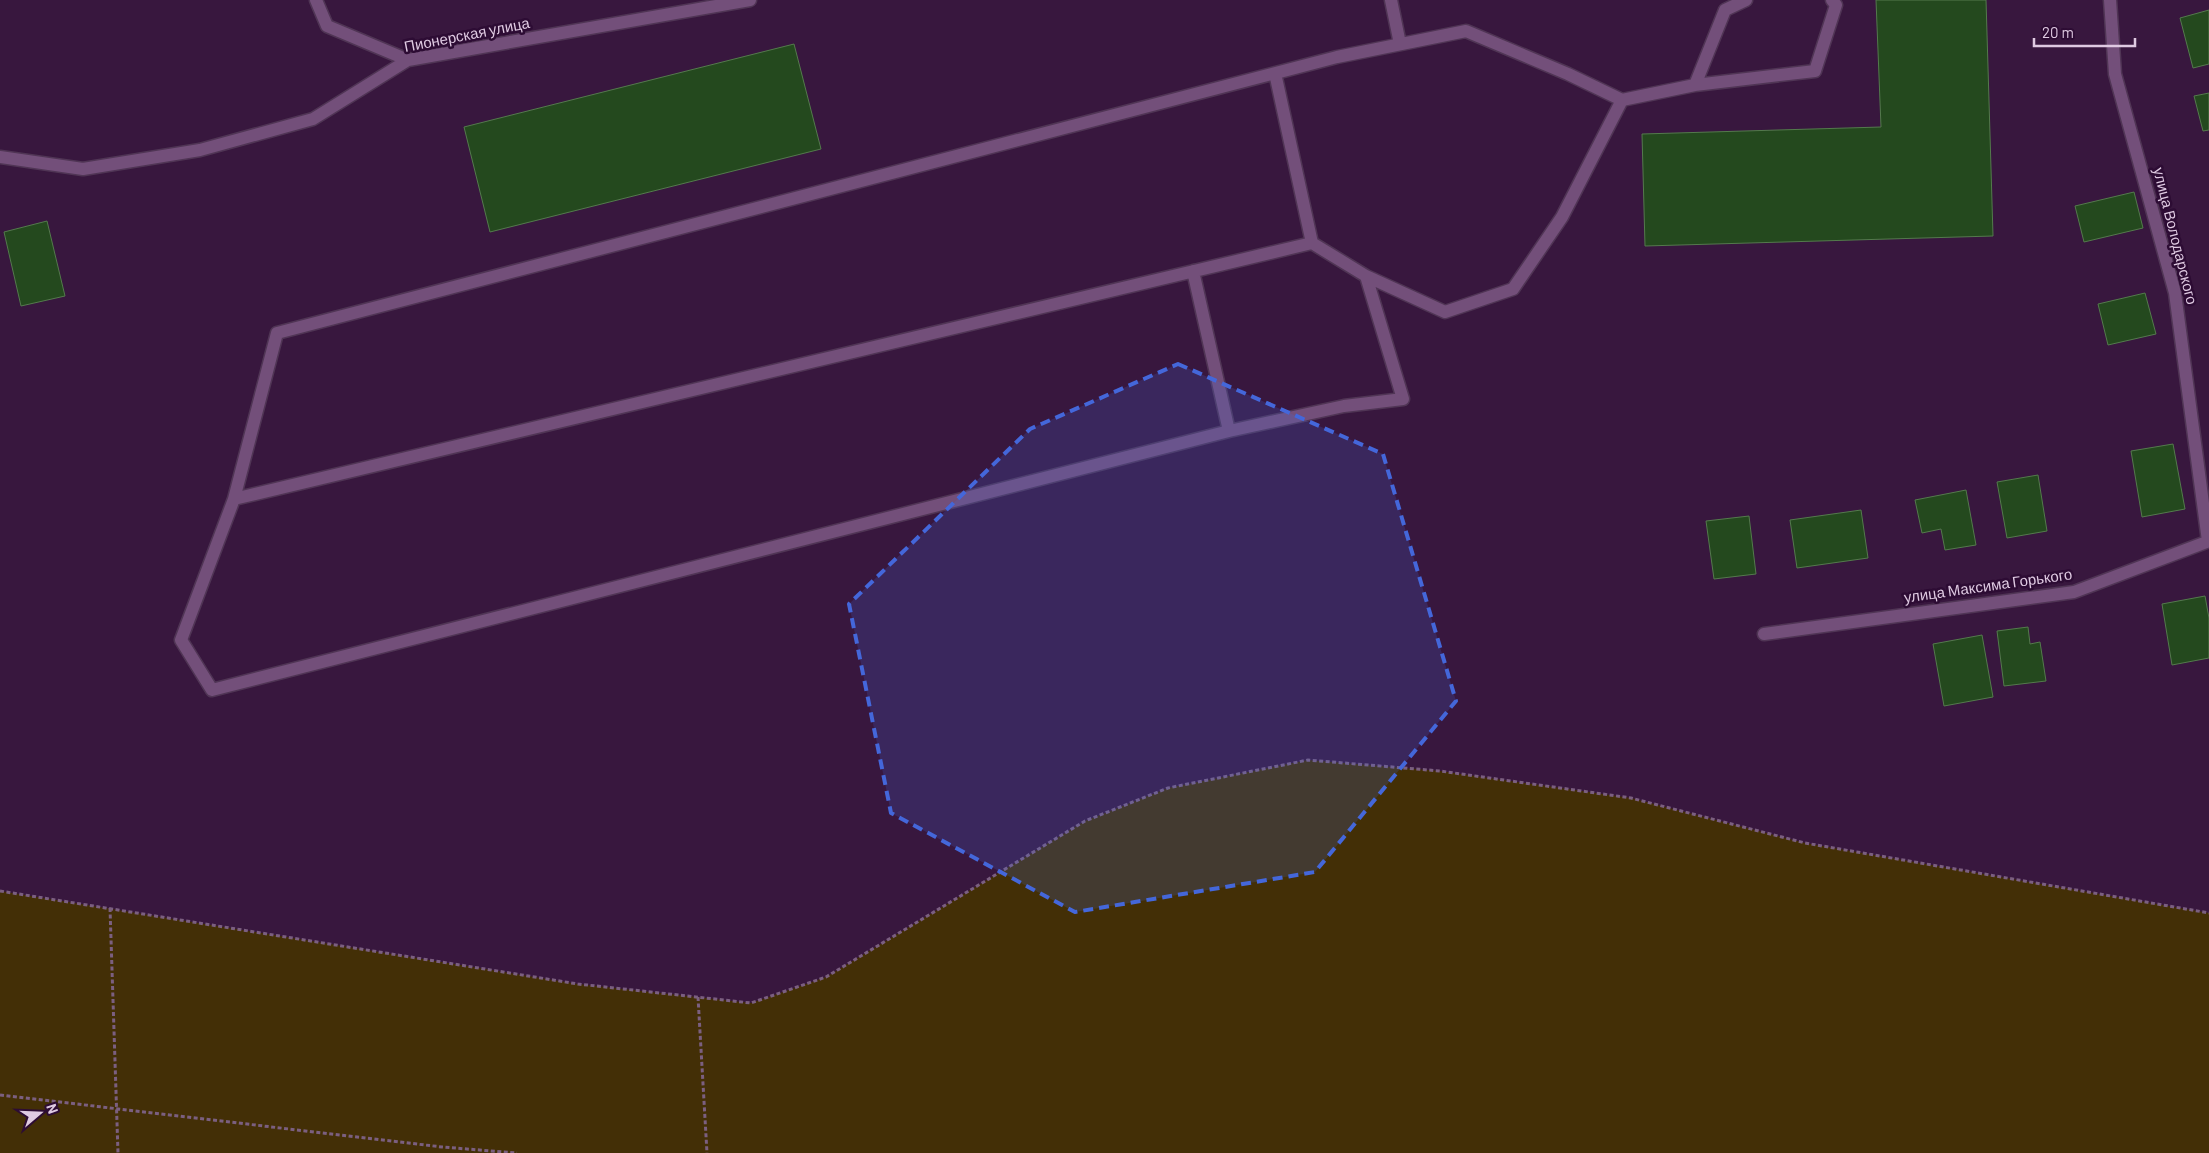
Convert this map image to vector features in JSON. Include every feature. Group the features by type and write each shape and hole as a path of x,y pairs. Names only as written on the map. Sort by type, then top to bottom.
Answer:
{"street":[{"path":"316,0 328,26 408,60"},
{"name":"Пионерская улица","path":"0,157 82,169 200,150 313,119 408,60 750,0"},
{"path":"1391,0 1400,44"},
{"path":"1695,86 1725,10 1746,0"},
{"path":"1366,276 1403,399 1344,406 1229,431 212,690 181,640 234,499 277,333 1337,57 1466,31 1568,74 1622,100 1695,86 1815,71 1836,5 1832,0"},
{"name":"улица Володарского","path":"2110,0 2115,74 2175,293 2208,541"},
{"path":"1275,74 1312,243"},
{"path":"234,499 1312,243 1366,276 1445,312 1513,289 1562,217 1622,100"},
{"path":"1192,271 1229,431"},
{"name":"улица Максима Горького","path":"1764,634 2074,592 2208,541"}],"path":[{"path":"0,891 578,984 751,1003 826,977 1085,821 1168,788 1308,760 1440,770 1631,798 1805,843 2209,913"},
{"path":"110,908 118,1153"},
{"path":"698,997 708,1153"},
{"path":"0,1095 442,1147 517,1153"}],"highlighted area":[{"path":"1178,364 1383,454 1456,701 1315,872 1075,912 891,813 849,604 1030,429"}],"shaded area":[{"path":"1308,760 1440,771 1631,798 1805,843 2209,913 2209,1153 0,1153 0,891 578,984 751,1003 826,977 1085,821 1168,788"}],"building":[{"path":"1876,0 1986,0 1993,236 1645,246 1642,134 1881,127"},
{"path":"2209,10 2209,64 2193,68 2180,18"},
{"path":"794,44 821,149 490,232 464,127"},
{"path":"2209,93 2209,130 2203,131 2194,96"},
{"path":"2134,192 2143,228 2084,242 2075,206"},
{"path":"47,221 65,296 21,306 4,232"},
{"path":"2145,293 2156,334 2108,345 2098,304"},
{"path":"2173,444 2185,509 2142,517 2131,451"},
{"path":"2038,475 2047,531 2007,538 1997,482"},
{"path":"1966,490 1976,545 1945,550 1941,529 1922,533 1915,500"},
{"path":"1861,510 1868,558 1797,568 1790,520"},
{"path":"1749,516 1756,574 1714,579 1706,521"},
{"path":"2205,596 2209,618 2209,658 2172,665 2162,604"},
{"path":"2028,627 2030,644 2040,642 2046,681 2004,686 1997,631"},
{"path":"1982,635 1993,697 1944,706 1933,644"}]}
